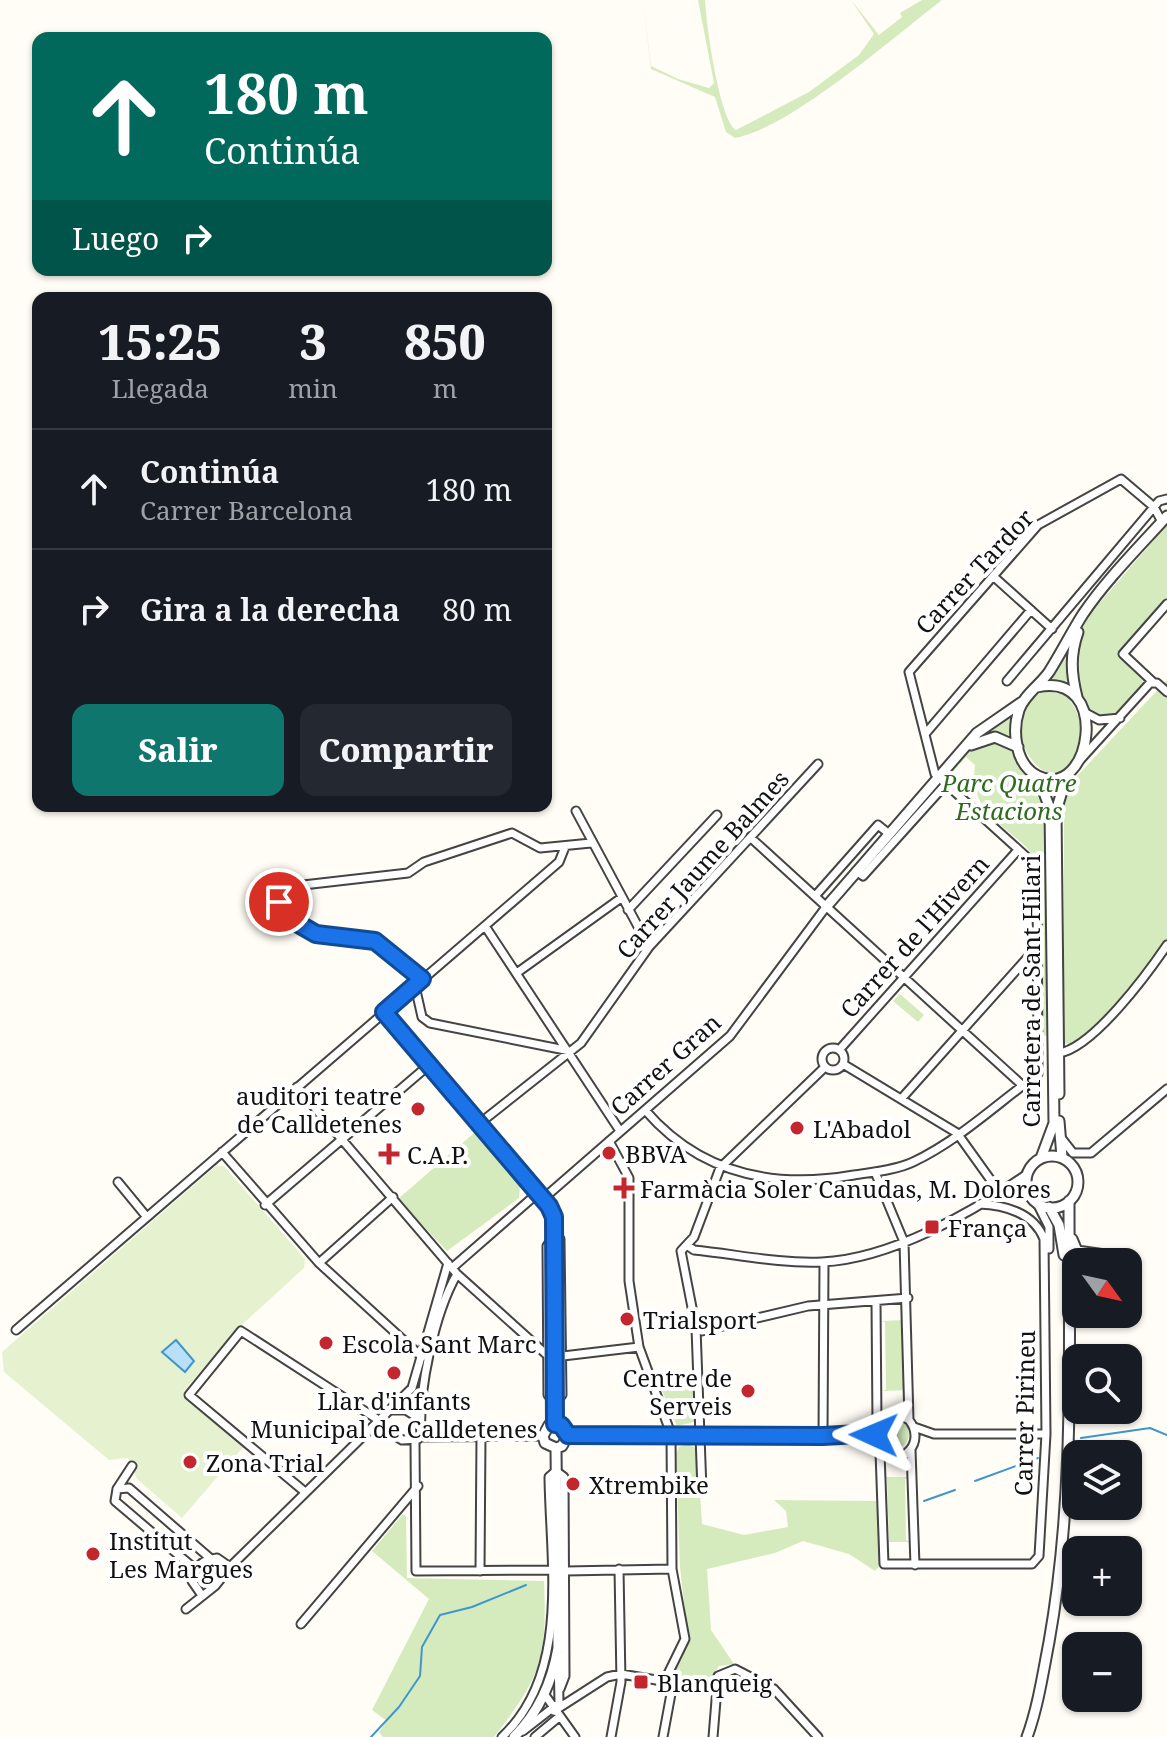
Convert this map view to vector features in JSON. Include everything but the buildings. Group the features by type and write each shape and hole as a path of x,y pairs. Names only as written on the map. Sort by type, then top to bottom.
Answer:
{"street":[{"name":"Carrer Tardor","path":"926,733 909,672 1038,525 1121,479 1165,519"},
{"path":"1007,681 1159,501 1167,499"},
{"path":"856,871 863,876 977,733 1022,702 1037,687 1084,613 1165,519"},
{"path":"993,576 1052,629"},
{"path":"1167,604 1123,654 1167,692"},
{"path":"645,1110 679,1145 720,1168 803,1182 875,1172 913,1162 1038,1074 1037,872 1018,850 941,782 926,733 1031,610"},
{"path":"1081,759 1086,741 1084,712 1071,673 1072,649 1084,613"},
{"path":"1022,702 1016,725 1023,762 1038,776 1051,779 1067,775 1154,683"},
{"path":"1037,687 1059,686 1077,697"},
{"path":"1084,712 1099,720 1120,718"},
{"path":"961,751 988,737 1001,738 1018,747"},
{"name":"Carrer Jaume Balmes","path":"480,1123 581,1043 649,947 818,764"},
{"name":"Carretera de Sant Hilari","path":"1062,1157 1056,811 1067,775"},
{"name":"Carretera de Sant Hilari","path":"1038,776 1050,809 1054,1110 1049,1142 1041,1158"},
{"path":"826,907 888,833 941,782"},
{"path":"576,811 649,947"},
{"path":"628,910 717,815"},
{"path":"816,895 878,825 888,833"},
{"path":"422,979 375,941 316,934 283,915 277,888 408,873 424,862 512,833 540,848 591,843"},
{"path":"751,838 1022,1085"},
{"path":"16,1330 559,862 565,847"},
{"name":"Carrer de l'Hivern","path":"840,1049 1018,850"},
{"path":"518,972 621,898"},
{"name":"Carrer Gran","path":"452,1268 539,1191 609,1141 730,1036 826,907"},
{"path":"485,926 620,1131"},
{"path":"1059,1053 1070,1051 1111,1015 1167,945"},
{"path":"902,1098 1036,948"},
{"path":"415,986 422,1017 430,1023 570,1051"},
{"path":"384,1012 539,1191 554,1217 555,1424"},
{"path":"702,1490 696,1328 684,1248 720,1168 825,1067 824,1052 830,1048 840,1049 845,1058 843,1064 832,1070 825,1067"},
{"path":"843,1064 957,1133 1002,1192 1034,1199 1049,1207 1061,1233 1063,1248"},
{"path":"265,1205 429,1065"},
{"path":"297,1087 452,1268 547,1355"},
{"path":"1059,1114 1066,1147 1082,1156 1091,1153 1167,1089"},
{"path":"609,1141 629,1178 629,1281 639,1347 671,1434 672,1569 685,1639 669,1682 663,1737"},
{"path":"222,1152 265,1205 319,1263 422,1357"},
{"path":"684,1248 824,1262 878,1254 1002,1192 1027,1174 1041,1158 1062,1157 1070,1162 1078,1178 1078,1186 1069,1201 1069,1248"},
{"path":"859,1434 874,1441 880,1452 884,1564 915,1565 904,1242 875,1172"},
{"path":"1027,1174 1034,1199"},
{"path":"118,1182 146,1216"},
{"path":"319,1263 393,1197"},
{"name":"Carrer Pirineu","path":"1034,1199 1050,1234 1046,1259"},
{"path":"1049,1207 1069,1201"},
{"name":"Carrer Pirineu","path":"915,1565 1032,1564 1039,1556 1046,1434 1044,1239 1026,1216 996,1204 979,1204"},
{"path":"1070,1224 1073,1247 1076,1248"},
{"path":"554,1235 547,1246 547,1355 548,1395 555,1401"},
{"path":"554,1235 560,1239 563,1356 562,1395 555,1401"},
{"path":"823,1436 821,1307 824,1262"},
{"path":"186,1609 201,1594 215,1586 230,1567 412,1388 452,1268"},
{"path":"452,1268 420,1396 416,1571 550,1570"},
{"path":"696,1328 702,1331 808,1306 908,1298"},
{"path":"874,1441 877,1425 876,1302"},
{"path":"1027,1737 1061,1575 1067,1465 1068,1328"},
{"path":"305,1492 189,1395 241,1331 402,1440 543,1436"},
{"path":"563,1356 639,1347"},
{"path":"392,1410 406,1410 420,1419"},
{"path":"568,1435 859,1434 889,1416 934,1434 1046,1434"},
{"path":"556,1448 545,1443 543,1436 549,1425 561,1425 568,1435"},
{"path":"880,1452 899,1457 934,1434"},
{"path":"556,1448 566,1442 568,1435"},
{"path":"480,1571 481,1436"},
{"path":"556,1448 558,1648 560,1693 567,1704"},
{"path":"132,1466 117,1489 115,1501 195,1569"},
{"path":"502,1737 537,1691 550,1649 549,1477 556,1471"},
{"path":"556,1471 564,1477 566,1571 565,1676 557,1714"},
{"path":"301,1624 418,1486"},
{"path":"117,1489 129,1488 211,1559"},
{"path":"201,1594 192,1581 195,1569 204,1560 217,1558 230,1567"},
{"path":"611,1737 621,1674 619,1569"},
{"path":"566,1571 672,1569"},
{"path":"516,1736 545,1695 554,1675 558,1648"},
{"path":"713,1737 715,1690 718,1676 727,1670 742,1671 774,1689 818,1737"},
{"path":"535,1737 567,1704 607,1677 621,1674 715,1690"},
{"path":"545,1695 560,1693"},
{"path":"545,1695 575,1737"},
{"path":"516,1736 557,1714"}],"green space":[{"path":"643,0 651,66 678,79 709,88 714,83 698,0 705,0 719,90 724,109 736,130 809,92 859,55 874,34 851,0 879,35 902,17 900,13 922,0 942,0 812,100 784,118 735,138 726,132 715,97 651,69"},
{"path":"1167,525 1167,604 1123,653 1152,679 1120,718 1099,720 1084,712 1072,649 1089,615"},
{"path":"1069,652 1070,685 1049,681 1048,680"},
{"path":"1167,680 1167,941 1140,982 1075,1043 1064,1044 1064,790"},
{"path":"1046,691 1065,695 1080,721 1080,740 1072,765 1059,775 1044,771 1031,759 1022,741 1019,722 1027,704"},
{"path":"1013,712 1012,736 984,733"},
{"name":"Parc Quatre Estacions","path":"994,740 1014,751 1046,803 1050,1035 1043,1036 1040,865 1031,852 986,810 975,783 975,765 966,757 947,778 944,776 976,745"},
{"path":"900,994 924,1015 918,1022 893,1001"},
{"path":"474,1133 520,1185 519,1198 447,1251 398,1199"},
{"path":"216,1166 224,1166 305,1259 304,1268 235,1331 183,1392 244,1446 182,1518 137,1479 128,1458 109,1460 4,1372 2,1352"},
{"path":"906,1320 902,1322 904,1389 907,1390 883,1391 886,1389 885,1322 881,1321"},
{"path":"693,1371 694,1422 677,1426 655,1374"},
{"path":"895,1420 905,1424 909,1434 905,1444 895,1448 885,1444 881,1434 885,1424"},
{"path":"688,1444 697,1449 702,1524 744,1535 788,1527 786,1511 774,1500 878,1501 880,1565 875,1571 849,1554 803,1541 775,1553 707,1569 711,1630 734,1664 719,1666 706,1684 678,1679 674,1670 688,1638 680,1567 676,1455 679,1447"},
{"path":"884,1477 908,1477 905,1479 906,1540 910,1542 886,1542 889,1541 887,1479"},
{"path":"403,1514 406,1516 407,1578 544,1581 544,1630 538,1665 532,1681 494,1737 383,1737 379,1732 387,1721 372,1710 429,1599 372,1551"}],"water":[{"path":"176,1340 194,1361 185,1372 162,1352"}],"waterway":[{"path":"1081,1438 1150,1428 1167,1435"},
{"path":"975,1481 1038,1458"},
{"path":"924,1501 955,1490"},
{"path":"371,1737 399,1707 420,1676 422,1647 440,1615 472,1607 526,1585"}],"place":[{"name":"auditori teatre de Calldetenes","path":"418,1109"},
{"name":"L'Abadol","path":"797,1128"},
{"name":"BBVA","path":"609,1153"},
{"name":"C.A.P.","path":"389,1154"},
{"name":"Farmàcia Soler Canudas, M. Dolores","path":"624,1188"},
{"name":"França","path":"932,1227"},
{"name":"Trialsport","path":"627,1319"},
{"name":"Escola Sant Marc","path":"326,1343"},
{"name":"Llar d'infants Municipal de Calldetenes","path":"394,1373"},
{"name":"Centre de Serveis","path":"748,1391"},
{"name":"Zona Trial","path":"190,1462"},
{"name":"Xtrembike","path":"573,1484"},
{"name":"Institut Les Margues","path":"93,1554"},
{"name":"Blanqueig","path":"641,1682"}],"route":[{"path":"279,902 283,915 316,934 375,941 415,970 422,979 384,1012 549,1206 554,1217 555,1424 566,1429 568,1435 823,1436 859,1434 876,1427 874,1435"}]}
